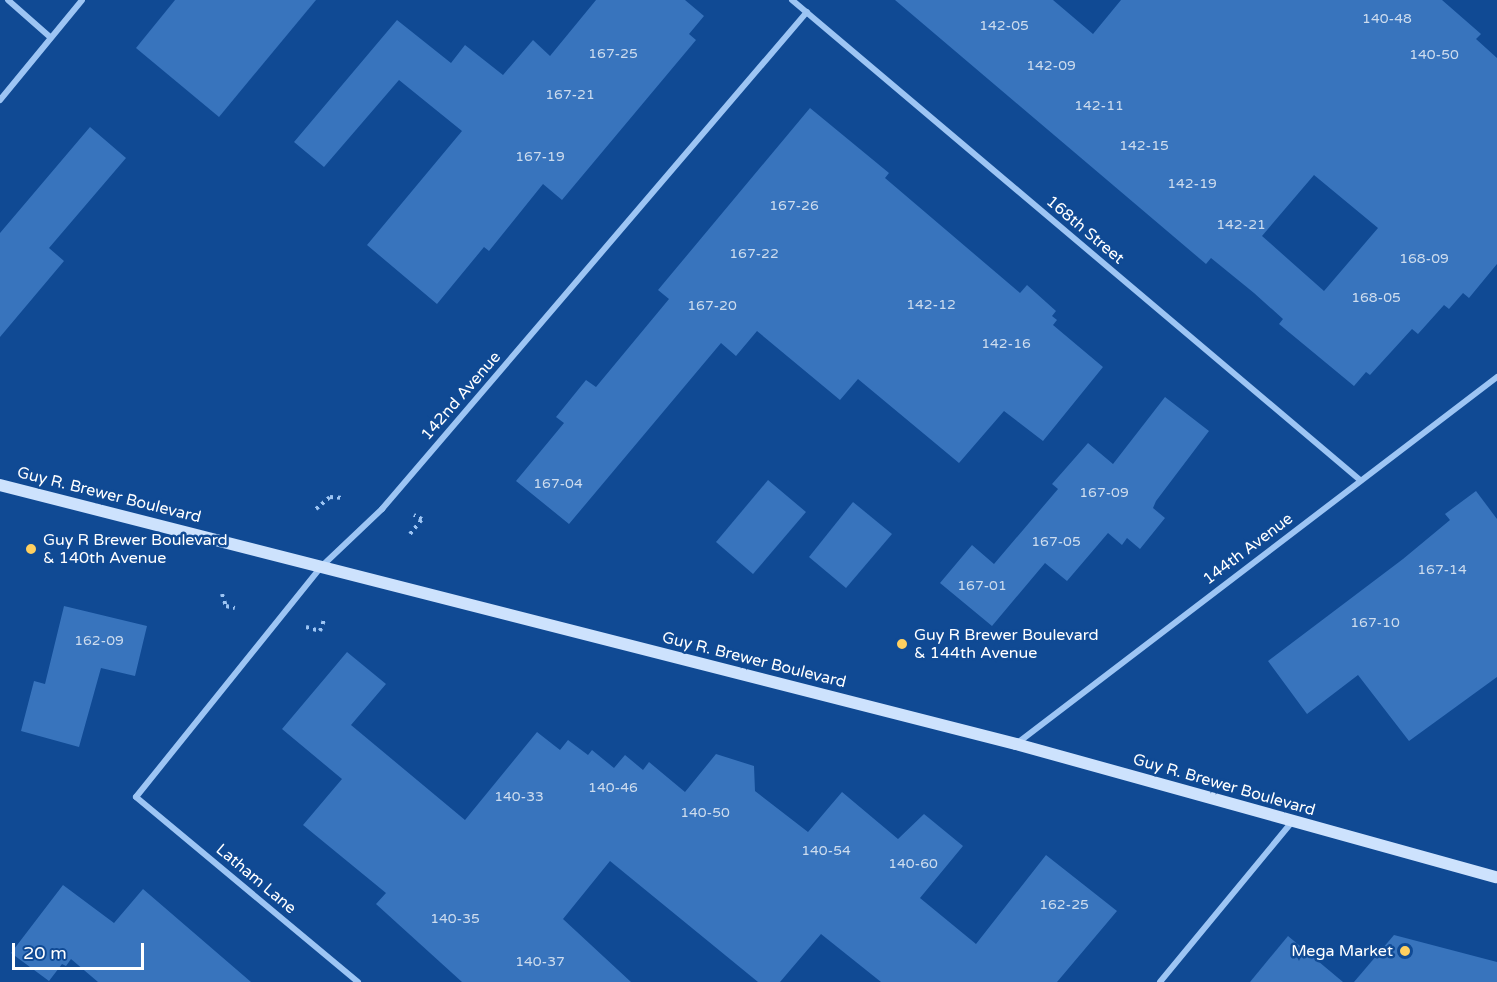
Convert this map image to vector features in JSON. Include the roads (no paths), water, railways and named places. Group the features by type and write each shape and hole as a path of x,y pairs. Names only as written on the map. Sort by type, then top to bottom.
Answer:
{"main road":[{"name":"Guy R. Brewer Boulevard","path":"0,485 1016,744 1497,877"}],"street":[{"path":"8,0 50,37"},
{"path":"0,100 82,0"},
{"name":"168th Street","path":"792,0 1360,480"},
{"name":"142nd Avenue","path":"136,796 322,566 382,509 807,12"},
{"name":"144th Avenue","path":"1016,744 1497,377"},
{"name":"Latham Lane","path":"136,796 358,982"},
{"path":"1160,982 1292,822"}],"place":[{"name":"Guy R Brewer Boulevard & 140th Avenue","path":"31,549"},
{"name":"Guy R Brewer Boulevard & 144th Avenue","path":"902,644"},
{"name":"Mega Market","path":"1405,951"}]}
